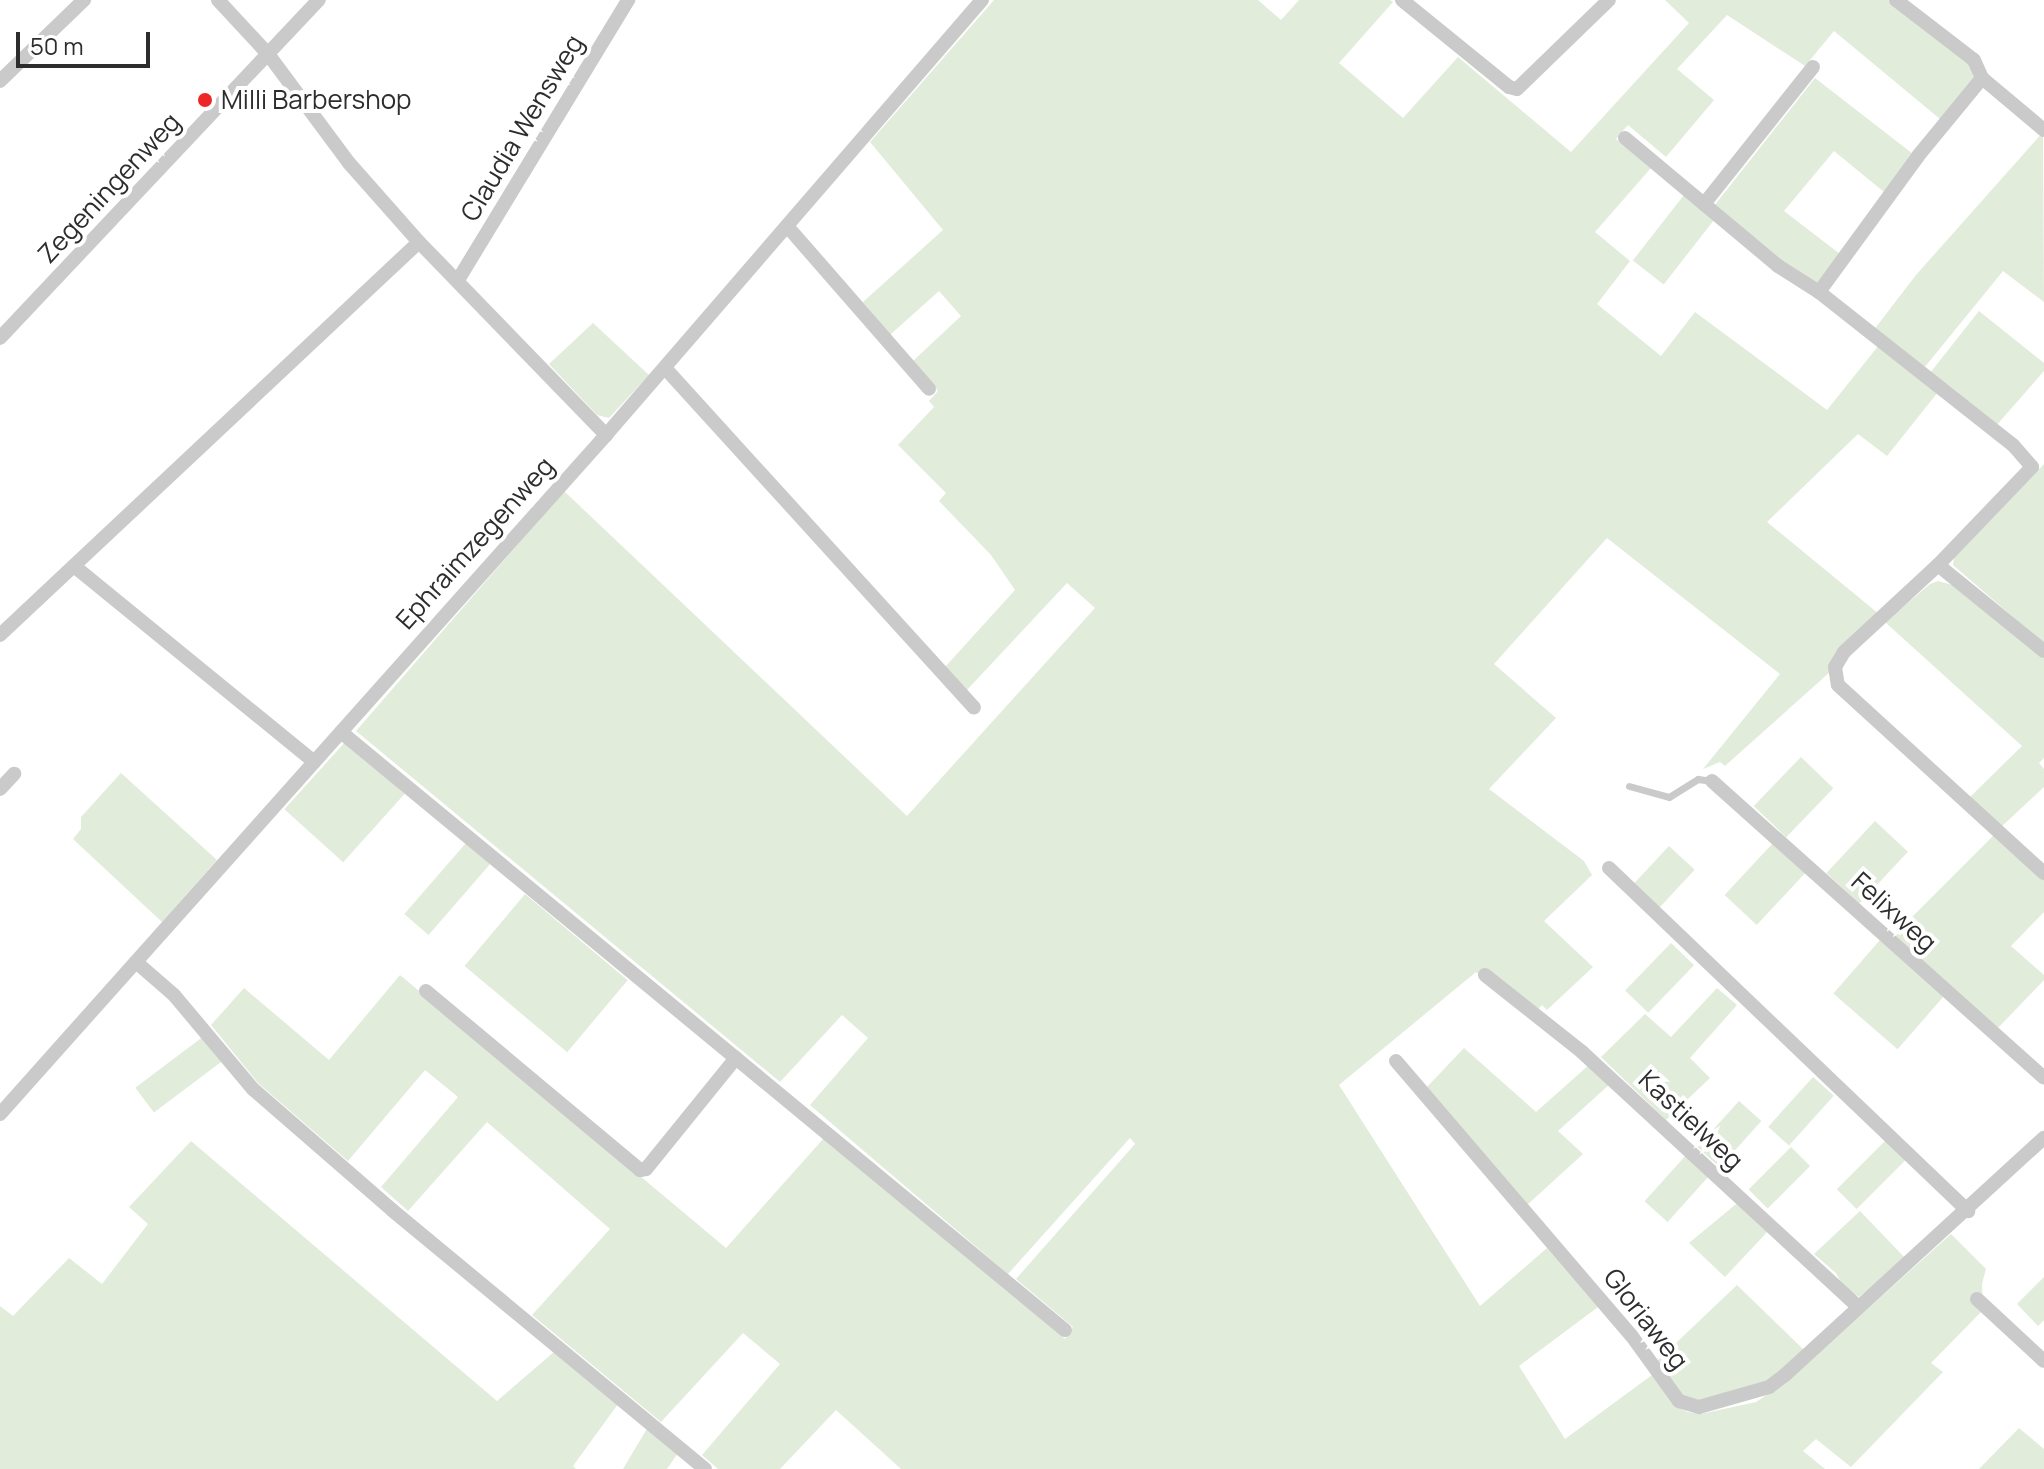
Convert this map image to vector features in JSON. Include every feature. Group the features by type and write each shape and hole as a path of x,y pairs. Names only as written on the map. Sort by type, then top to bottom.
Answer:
{"street":[{"path":"0,81 84,0"},
{"path":"218,0 268,54 349,163 419,242 606,435"},
{"name":"Zegeningenweg","path":"0,338 319,0"},
{"name":"Claudia Wensweg","path":"458,280 628,0"},
{"name":"Ephraimzegenweg","path":"3,1103 136,962 606,435 982,0"},
{"path":"1402,0 1509,87 1517,89 1609,0"},
{"path":"1896,0 1974,60 1982,78 2044,130"},
{"path":"1704,204 1813,67"},
{"path":"1819,292 1918,156 1982,78"},
{"path":"1625,138 1778,266 1819,292 2038,464 1938,565 1844,652 1835,667 1838,685 2044,873"},
{"path":"787,226 929,389"},
{"path":"0,635 419,242"},
{"path":"665,368 974,708"},
{"path":"1938,565 2044,651"},
{"path":"74,566 314,762"},
{"path":"341,732 1065,1330"},
{"path":"0,789 14,774"},
{"name":"Felixweg","path":"1712,781 2044,1078"},
{"path":"1609,868 1968,1211"},
{"path":"136,962 174,995 253,1089 392,1210 705,1469"},
{"name":"Kastielweg","path":"1485,975 1582,1052 1858,1307"},
{"path":"426,991 640,1170 646,1169 736,1058"},
{"name":"Gloriaweg","path":"1396,1061 1631,1335 1679,1401 1699,1407 1769,1387 1968,1211 2044,1138"},
{"path":"1977,1299 2044,1361"}],"lane":[{"path":"1629,786 1669,797 1698,779 1712,781"}],"green space":[{"path":"994,0 1258,0 1281,20 1299,0 1390,0 1393,2 1339,63 1403,118 1458,57 1571,152 1689,23 1665,0 1888,0 1969,61 1976,78 1940,119 1834,31 1805,66 1727,15 1677,69 1714,100 1666,157 1628,125 1616,139 1651,168 1595,232 1630,261 1597,304 1661,356 1695,312 1827,410 1879,345 1938,392 1887,456 1858,434 1767,522 1879,614 1834,655 1830,672 1725,766 1720,762 1703,769 1780,674 1607,538 1494,664 1556,718 1489,789 1584,861 1592,875 1544,921 1593,967 1547,1010 1542,1005 1535,1013 1515,1005 1476,972 1339,1085 1480,1306 1547,1248 1598,1307 1519,1366 1565,1439 1652,1375 1677,1407 1688,1412 1701,1414 1756,1402 1785,1383 1951,1234 1986,1269 1982,1284 1983,1310 1931,1363 1943,1372 1851,1467 1816,1439 1803,1451 1825,1469 901,1469 836,1410 780,1469 718,1469 702,1455 780,1364 743,1333 661,1422 532,1315 610,1229 487,1122 408,1211 381,1187 458,1097 425,1070 348,1161 258,1083 211,1025 244,988 329,1060 400,975 726,1248 824,1138 1065,1339 1073,1327 1016,1279 1135,1144 1130,1138 1008,1274 810,1105 868,1038 842,1015 780,1082 356,731 564,491 907,816 1095,608 1067,583 966,691 945,667 1015,590 991,555 939,501 946,493 898,445 934,407 929,401 938,391 913,361 961,316 939,291 890,335 863,302 943,230 870,142"},
{"path":"1815,78 1913,154 1884,192 1834,151 1784,211 1840,254 1816,285 1777,258 1714,206"},
{"path":"2043,132 2044,302 2003,271 1924,368 1873,331 1916,275"},
{"path":"1684,195 1715,219 1664,284 1633,260"},
{"path":"1979,311 2044,363 2044,371 1995,427 1930,373"},
{"path":"593,323 649,375 609,418 597,415 549,364"},
{"path":"2044,464 2044,644 1953,565 1954,558"},
{"path":"1938,581 1956,586 2044,657 2044,758 2039,763 2044,769 2044,787 2000,828 1969,798 2022,746 1885,622 1930,584"},
{"path":"346,741 405,794 343,862 284,809"},
{"path":"1801,757 1833,788 1786,837 1754,806"},
{"path":"121,773 217,860 162,922 73,839 81,829 81,817"},
{"path":"1875,821 1908,852 1859,904 1827,873"},
{"path":"1995,834 2044,879 2044,912 2011,946 2044,975 2044,980 1997,1029 1894,935"},
{"path":"466,843 490,864 428,935 404,914"},
{"path":"1773,843 1805,873 1757,925 1725,895"},
{"path":"1669,846 1695,870 1660,907 1634,883"},
{"path":"525,894 628,980 567,1052 465,966"},
{"path":"1880,940 1944,996 1898,1049 1833,994"},
{"path":"1671,943 1694,965 1648,1013 1625,990"},
{"path":"1717,988 1737,1005 1690,1058 1710,1078 1666,1120 1601,1057 1645,1014 1671,1037"},
{"path":"204,1036 223,1061 154,1113 135,1088"},
{"path":"1464,1048 1536,1112 1590,1064 1610,1084 1558,1131 1583,1154 1527,1205 1426,1088"},
{"path":"1813,1077 1834,1096 1789,1146 1768,1127"},
{"path":"1739,1101 1761,1121 1720,1167 1698,1147"},
{"path":"1887,1139 1907,1159 1857,1209 1837,1189"},
{"path":"191,1141 497,1401 555,1351 618,1404 573,1466 576,1469 0,1469 0,1306 13,1316 69,1258 102,1284 148,1224 129,1207"},
{"path":"1791,1147 1810,1166 1768,1209 1749,1189"},
{"path":"1688,1153 1711,1174 1668,1222 1645,1201"},
{"path":"1741,1200 1770,1229 1725,1277 1689,1243"},
{"path":"1860,1211 1906,1259 1859,1297 1843,1286 1836,1273 1814,1254"},
{"path":"2044,1277 2044,1320 2038,1326 2017,1304"},
{"path":"1737,1285 1805,1351 1770,1382 1698,1402 1682,1397 1657,1361"},
{"path":"648,1427 678,1453 667,1469 623,1469"},
{"path":"2019,1428 2044,1449 2044,1469 1979,1469"}],"place":[{"name":"Milli Barbershop","path":"205,100"}]}
